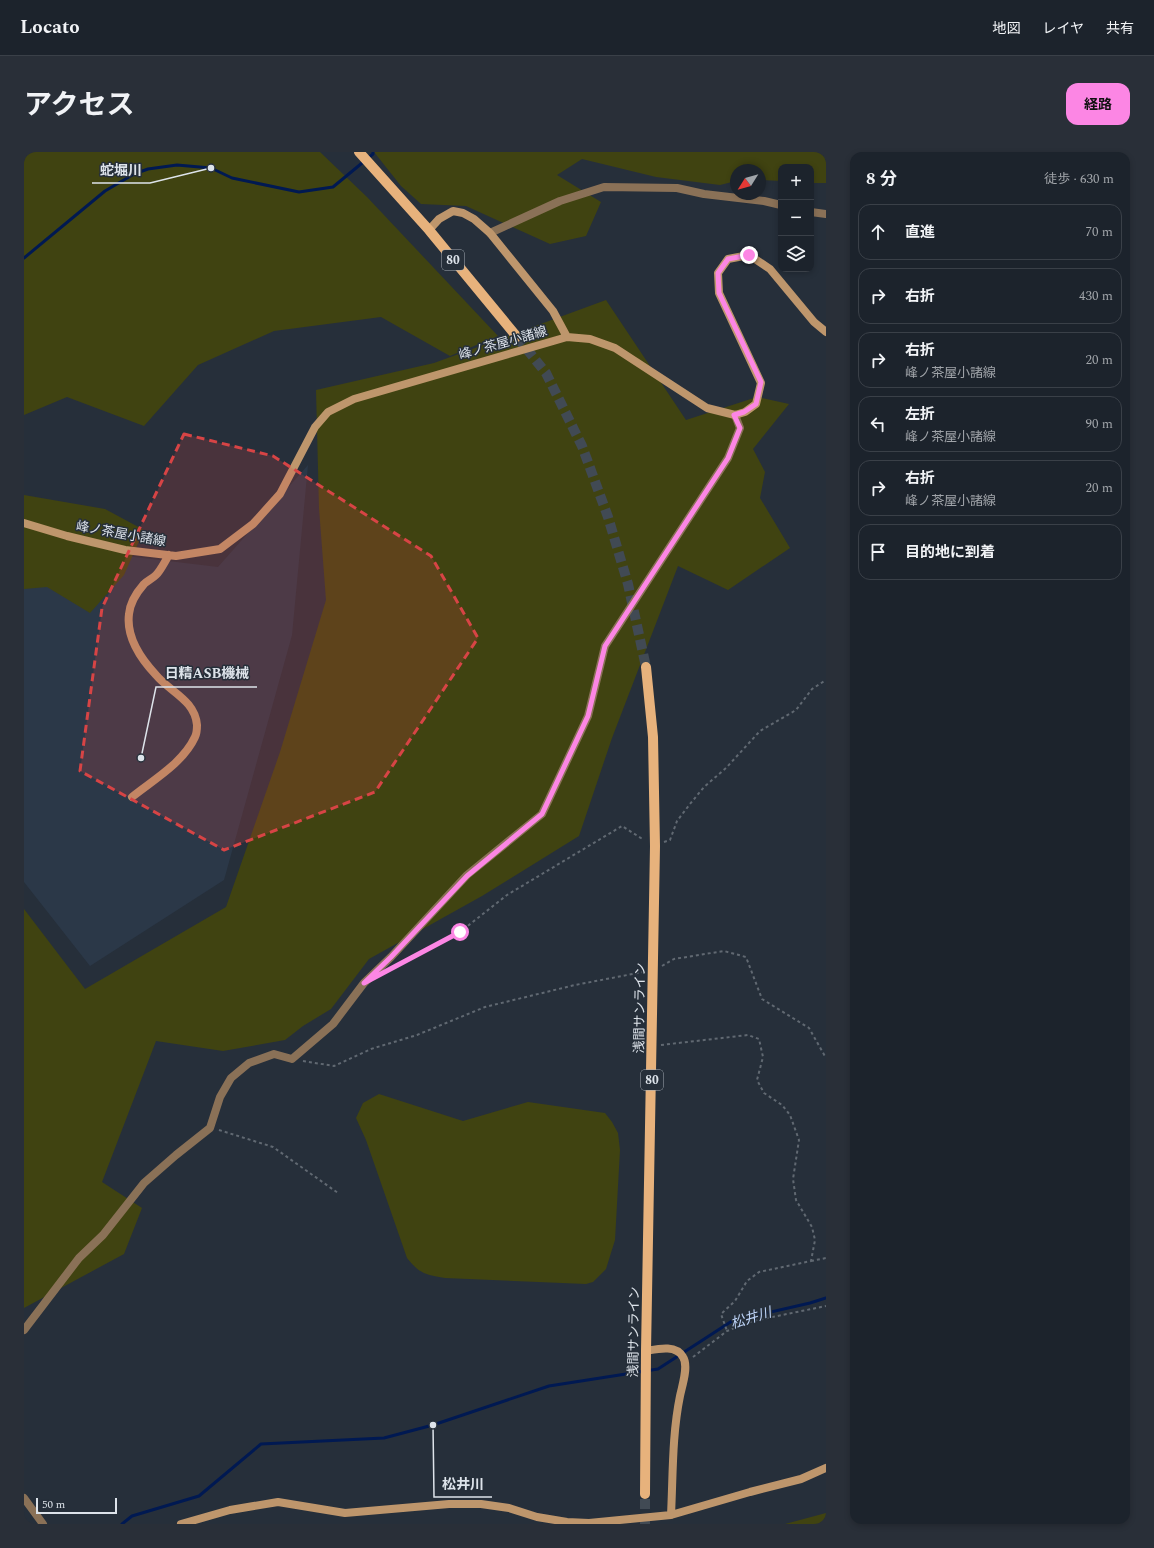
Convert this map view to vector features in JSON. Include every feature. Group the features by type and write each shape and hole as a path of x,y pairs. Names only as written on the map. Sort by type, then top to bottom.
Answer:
{"main road":[{"name":"80","path":"359,152 428,230 517,338"},
{"name":"浅間サンライン","path":"645,1494 646,1351 654,970 655,846 653,737 646,667"}],"street":[{"path":"490,234 560,200 604,188 677,188 704,194 764,201 778,204"},
{"path":"428,230 439,219 453,212 463,213 474,219 490,234 553,311 567,337"},
{"path":"814,212 826,214"},
{"path":"24,1330 79,1258 104,1235 144,1183 210,1128 220,1096 231,1078 249,1063 274,1054 292,1059 333,1024 364,983 391,957 467,876 542,814 588,716 605,646 728,458 740,428 734,415 744,412 756,404 761,382 719,293 718,273 728,259 749,255 770,269 814,322 826,332"},
{"name":"峰ノ茶屋小諸線","path":"24,523 67,536 125,550 176,556 220,549 253,524 280,494 315,427 328,412 354,400 567,337 590,339 615,348 707,408 734,415"},
{"path":"132,797 174,763 186,750 197,732 195,714 182,697 156,676 137,650 130,636 128,614 132,600 144,584 156,575 169,555"},
{"path":"646,1351 666,1348 680,1353 684,1357 685,1362 675,1422 671,1515"},
{"path":"181,1524 230,1510 278,1502 345,1513 449,1504 481,1504 509,1508 537,1517 567,1522 589,1523 671,1515 801,1479 826,1468"},
{"path":"815,1474 826,1473"},
{"path":"24,1498 43,1524"}],"path":[{"path":"392,969 460,932 506,895 622,826 655,846 670,840 677,822 704,787 726,768 760,731 796,710 812,689 826,680"},
{"path":"292,1059 334,1066 371,1049 417,1035 485,1007 575,985 654,970 674,959 724,951 746,958 762,999 809,1028 826,1058"},
{"path":"652,1046 748,1035 758,1039 763,1057 757,1080 764,1093 782,1105 790,1115 798,1140 793,1179 796,1200 812,1227 815,1240 811,1261"},
{"path":"210,1128 273,1147 338,1193"},
{"path":"727,1331 721,1314 735,1301 747,1281 759,1272 826,1258"},
{"path":"685,1362 727,1331 753,1321 826,1306"}],"highlighted area":[{"path":"184,434 273,456 431,556 478,638 375,792 224,850 80,771 102,608"}],"shaded area":[{"path":"308,465 292,635 224,880 90,966 24,882 24,538 68,549 218,567"}],"green space":[{"path":"24,152 320,152 367,197 498,336 450,356 381,317 274,331 198,365 144,426 67,397 24,415"},
{"path":"374,152 826,152 826,183 814,183 814,164 778,164 778,181 766,180 766,164 730,164 730,182 720,185 656,177 582,159 557,175 601,202 586,236 550,244 466,206 421,204 401,186"},
{"path":"606,300 686,420 757,397 789,404 753,449 765,472 760,498 790,548 728,590 678,566 612,738 579,836 482,896 369,959 331,1009 303,1026 285,1040 223,1051 156,1041 102,1182 142,1208 124,1254 24,1308 24,909 85,989 226,907 280,752 326,600 319,508 316,390 434,363"},
{"path":"24,495 105,509 144,530 124,575 90,613 47,587 24,589"},
{"path":"379,1094 463,1121 528,1102 605,1113 618,1133 620,1150 615,1240 606,1269 593,1282 586,1284 445,1278 432,1276 415,1267 407,1258 366,1140 356,1118 363,1103"},
{"path":"826,1513 826,1524 785,1524"}],"waterway":[{"path":"24,258 105,191 134,174 148,169 177,165 211,168 232,178 299,192 333,187 373,154 373,152"},
{"name":"松井川","path":"122,1524 132,1516 199,1496 261,1444 384,1438 433,1425 549,1386 658,1369 732,1321 826,1298"}],"tunnel":[{"path":"517,337 546,373 582,446 608,517 628,584 646,667"},
{"path":"645,1494 645,1524"}],"place":[{"name":"蛇堀川","path":"211,168"},
{"name":"日精ASB機械","path":"141,758"},
{"name":"松井川","path":"433,1425"}],"route":[{"path":"460,932 364,983 391,957 467,876 542,814 588,716 605,646 728,458 740,428 734,415 744,412 756,404 761,382 719,293 718,273 728,259 749,255"}]}
